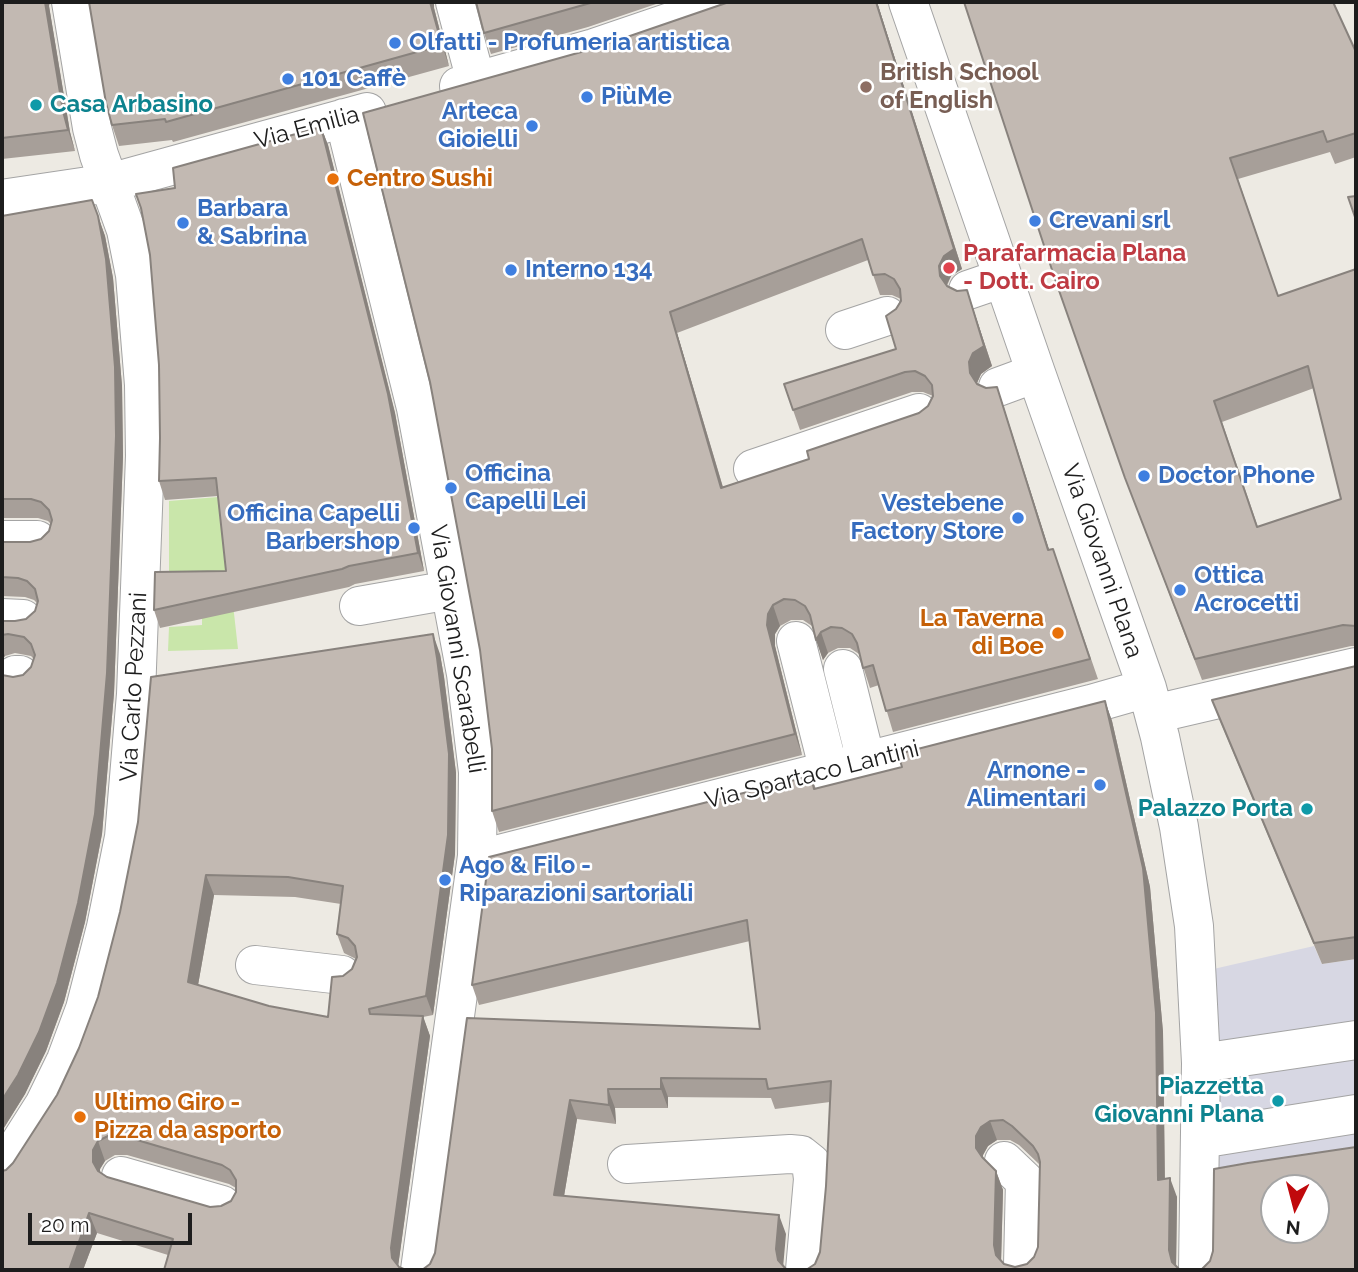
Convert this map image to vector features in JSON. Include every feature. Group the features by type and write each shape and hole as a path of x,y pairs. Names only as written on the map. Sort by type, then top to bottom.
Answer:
{"street":[{"name":"Via Carlo Pezzani","path":"24,1155 66,1060 85,1009 109,916 125,685 131,539 145,456 144,385 135,275 126,230 92,128 71,2"},
{"path":"455,2 476,81"},
{"name":"Via Emilia","path":"2,199 109,183 594,48 729,2"},
{"name":"Via Giovanni Plana","path":"908,2 985,284 1036,373 1150,701 1179,827 1194,926 1201,1063 1198,1270"},
{"name":"Via Giovanni Scarabelli","path":"344,118 416,408 466,674 478,772 477,856 449,987 420,1270"},
{"path":"845,330 887,316"},
{"path":"998,387 1036,373"},
{"path":"753,469 919,412"},
{"path":"359,606 450,590"},
{"path":"796,641 829,771"},
{"name":"Via Spartaco Lantini","path":"477,856 500,854 1091,704 1150,701 1356,667"},
{"path":"843,669 866,761"},
{"path":"255,965 342,975"},
{"path":"1201,1063 1356,1040"},
{"path":"1200,1139 1356,1114"},
{"path":"627,1164 790,1153 802,1155 811,1163 813,1179 806,1270"},
{"path":"1004,1161 1026,1181 1023,1265"},
{"path":"121,1176 222,1205"}],"green space":[{"path":"243,495 225,533 238,649 168,651 169,627 202,625 202,588 169,589 169,501"}],"shaded area":[{"name":"Piazzetta Giovanni Plana","path":"1314,946 1322,964 1356,959 1356,1168 1311,1174 1260,1174 1260,1181 1199,1189 1196,973"}],"building":[{"name":"Casa Arbasino","path":"2,2 45,2 68,130 2,138"},
{"path":"89,2 430,2 442,45 166,122 165,119 112,125"},
{"path":"476,2 594,2 484,33"},
{"path":"729,2 876,2 954,249 944,256 939,266 940,276 947,286 957,291 967,290 984,346 973,353 969,362 970,373 977,384 986,388 997,387 1048,550 1053,549 1090,659 886,711 873,665 863,668 852,634 842,628 831,627 821,632 816,640 805,606 795,600 784,599 773,605 768,614 767,625 795,734 492,811 492,749 480,650 430,382 363,113 592,49","holes":["862,239 873,275 885,274 894,279 900,289 901,301 896,309 886,316 896,349 784,384 793,410 915,371 925,376 932,385 933,396 928,406 919,413 807,451 809,459 721,488 670,312"]},
{"path":"964,2 1333,2 1356,52 1356,133 1327,142 1323,131 1230,158 1278,296 1356,269 1356,626 1343,625 1195,659 1125,478 1056,282","holes":["1308,366 1341,499 1257,527 1214,401"]},
{"path":"321,127 388,394 418,553 154,610 155,572 226,571 216,478 159,481 159,365 150,255 136,194 175,188 173,168"},
{"path":"1356,196 1356,220 1348,197"},
{"path":"92,200 98,216 106,259 115,367 116,436 107,673 95,814 78,903 57,983 39,1032 18,1075 2,1100 2,675 23,675 31,667 35,655 31,644 24,637 2,635 2,621 26,619 35,611 38,601 35,589 27,581 2,577 2,542 30,542 41,539 49,531 52,520 49,510 41,502 31,499 2,499 2,216"},
{"path":"433,634 449,754 448,835 426,996 369,1009 370,1014 423,1016 391,1248 392,1258 399,1267 406,1270 164,1270 173,1239 89,1213 69,1270 2,1270 2,1171 13,1163 57,1095 79,1048 98,997 120,912 138,822 151,677","holes":["206,875 288,877 343,886 337,934 348,938 355,946 357,957 352,969 343,976 332,977 328,1017 269,1006 188,982","120,1135 222,1165 230,1170 236,1180 236,1192 231,1201 210,1207 107,1177 98,1171 93,1162 93,1150 98,1141 108,1136"]},
{"name":"Palazzo Porta","path":"1356,666 1356,937 1314,943 1212,700"},
{"path":"1105,701 1143,868 1156,1013 1158,1180 1170,1178 1169,1250 1172,1262 1180,1270 806,1270 815,1264 820,1252 831,1081 768,1089 766,1079 661,1078 661,1089 608,1089 609,1105 570,1100 554,1195 779,1215 776,1249 778,1260 786,1269 791,1270 422,1270 430,1264 435,1253 467,1018 760,1029 747,920 472,985 489,857 811,776 814,789 902,767 898,754","holes":["1003,1120 1033,1146 1040,1162 1038,1247 1027,1264 1015,1267 1004,1264 996,1255 996,1171 976,1148 976,1136 981,1127 990,1121"]},
{"path":"1356,1147 1356,1270 1198,1270 1210,1261 1213,1251 1214,1169"}],"place":[{"name":"Olfatti - Profumeria artistica","path":"395,43"},
{"name":"101 Caffè","path":"288,79"},
{"name":"British School of English","path":"866,87"},
{"name":"PiùMe","path":"587,97"},
{"name":"Casa Arbasino","path":"36,105"},
{"name":"Arteca Gioielli","path":"532,126"},
{"name":"Centro Sushi","path":"333,179"},
{"name":"Crevani srl","path":"1035,221"},
{"name":"Barbara & Sabrina","path":"183,223"},
{"name":"Parafarmacia Plana - Dott. Cairo","path":"949,268"},
{"name":"Interno 134","path":"511,270"},
{"name":"Doctor Phone","path":"1144,476"},
{"name":"Officina Capelli Lei","path":"451,488"},
{"name":"Vestebene Factory Store","path":"1018,518"},
{"name":"Officina Capelli Barbershop","path":"414,528"},
{"name":"Ottica Acrocetti","path":"1180,590"},
{"name":"La Taverna di Boe","path":"1058,633"},
{"name":"Arnone - Alimentari","path":"1100,785"},
{"name":"Palazzo Porta","path":"1307,809"},
{"name":"Ago & Filo - Riparazioni sartoriali","path":"445,880"},
{"name":"Piazzetta Giovanni Plana","path":"1278,1101"},
{"name":"Ultimo Giro - Pizza da asporto","path":"80,1117"}]}
